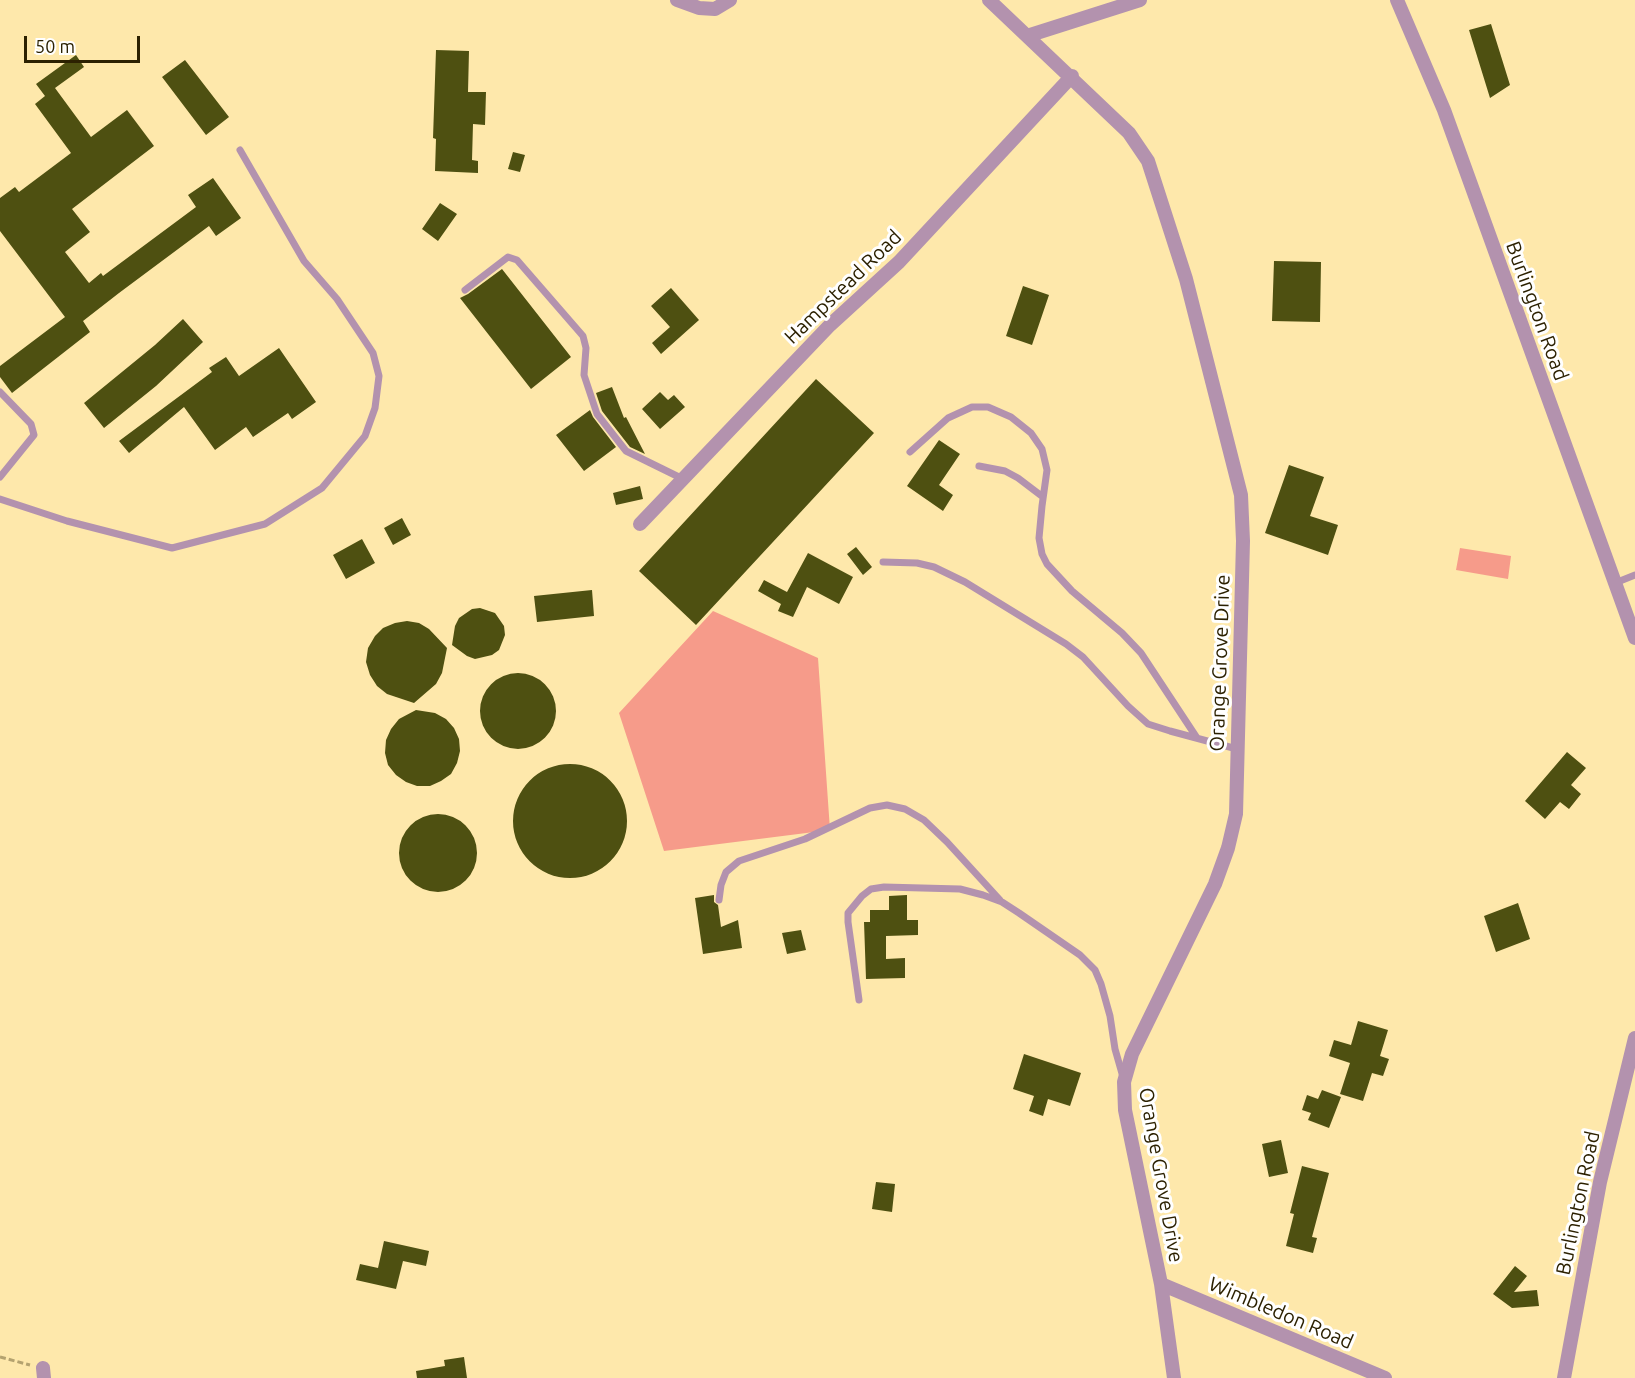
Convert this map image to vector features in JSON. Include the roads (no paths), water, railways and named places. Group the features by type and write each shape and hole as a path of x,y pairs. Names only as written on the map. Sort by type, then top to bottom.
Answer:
{"street":[{"path":"677,0 699,8 715,9 730,0"},
{"name":"Orange Grove Drive","path":"989,0 1072,76 1129,133 1148,161 1186,279 1241,495 1243,541 1236,813 1228,848 1215,884 1132,1054 1124,1082 1125,1110 1161,1284 1174,1378"},
{"path":"1027,36 1140,0"},
{"name":"Burlington Road","path":"1397,0 1444,110 1635,638"},
{"name":"Hampstead Road","path":"640,524 831,325 899,262 1072,76"},
{"name":"Burlington Road","path":"1564,1378 1600,1182 1635,1038"},
{"name":"Wimbledon Road","path":"1161,1284 1385,1378"}],"lane":[{"path":"0,499 67,521 172,548 265,524 322,488 365,436 375,408 379,376 373,353 337,300 304,261 240,150"},
{"path":"465,290 508,257 517,260 583,336 586,348 584,375 597,414 626,451 683,478"},
{"path":"0,392 34,430 32,440 0,477"},
{"path":"910,452 948,418 972,407 988,407 1011,417 1031,433 1042,449 1047,470 1039,538 1042,554 1047,564 1072,591 1141,652 1197,738"},
{"path":"979,466 1005,471 1043,497"},
{"path":"883,562 917,563 934,567 965,582 1066,644 1083,657 1128,706 1148,723 1237,748"},
{"path":"1615,583 1635,575"},
{"path":"719,900 721,885 726,873 739,861 805,839 870,808 887,805 905,809 924,820 947,842 1002,902 1080,955 1095,970 1110,1016 1115,1050 1124,1082"},
{"path":"860,1000 848,913 871,889 884,887 960,889 1002,902"}]}
